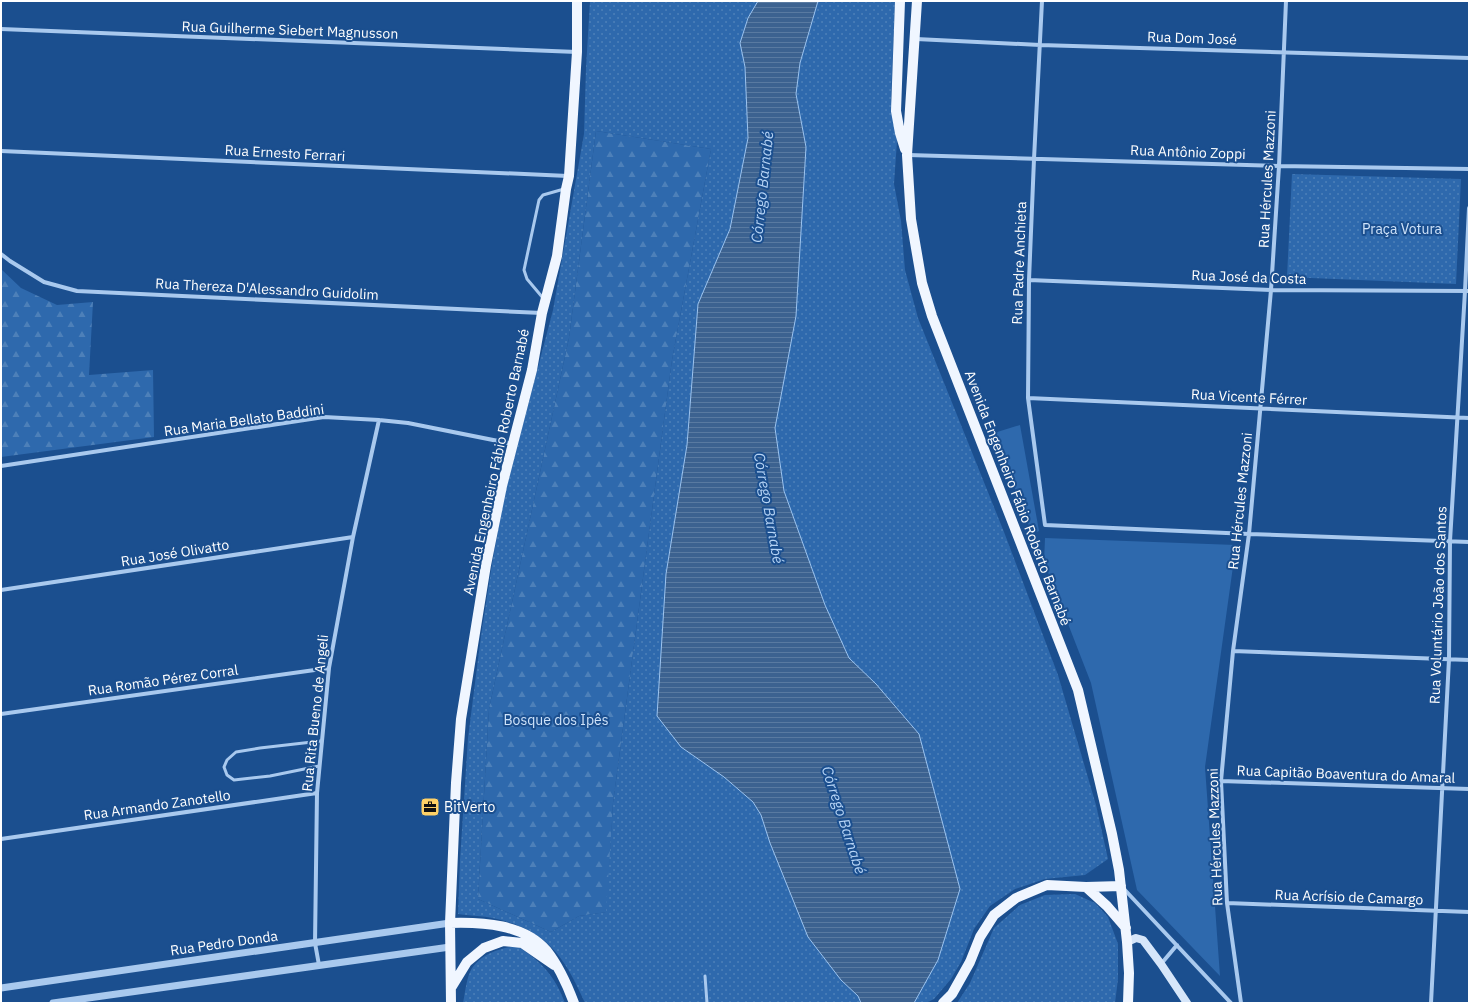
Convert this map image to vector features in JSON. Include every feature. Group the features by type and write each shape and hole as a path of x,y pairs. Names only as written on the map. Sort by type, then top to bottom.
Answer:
{"main road":[{"name":"Avenida Engenheiro Fábio Roberto Barnabé","path":"452,1003 450,923 456,783 461,719 486,565 502,486 532,370 542,314 557,256 569,176 577,52 577,1"},
{"path":"900,1 896,111 900,133 907,155"},
{"name":"Avenida Engenheiro Fábio Roberto Barnabé","path":"917,1 916,39 907,155 911,219 922,283 932,316 1078,690 1112,834 1121,886 1129,973 1128,1003"},
{"path":"943,1003 952,994 970,962 980,937 994,914 1016,898 1047,885 1086,887 1121,886"},
{"path":"1086,887 1107,906 1126,928"},
{"path":"450,923 484,924 505,927 520,932 536,941 548,952 567,984 574,1003"},
{"path":"1127,942 1136,938 1143,940 1161,964 1186,1003"},
{"path":"451,988 467,962 484,948 503,941 522,943 557,967"}],"street":[{"name":"Rua Padre Anchieta","path":"1042,1 1029,280 1028,398 1045,525 1249,534"},
{"name":"Rua Hércules Mazzoni","path":"1241,1003 1227,903 1222,781 1233,651 1249,534 1271,290 1279,166 1286,1"},
{"name":"Rua Guilherme Siebert Magnusson","path":"1,29 577,52"},
{"name":"Rua Dom José","path":"916,39 1040,46 1469,58"},
{"name":"Rua Ernesto Ferrari","path":"1,151 569,176"},
{"name":"Rua Antônio Zoppi","path":"907,155 1279,166 1469,169"},
{"name":"Rua Voluntário João dos Santos","path":"1431,1003 1441,788 1449,659 1450,541 1457,418 1467,291 1469,208"},
{"name":"Rua Thereza D'Alessandro Guidolim","path":"1,254 44,282 77,291 542,314"},
{"name":"Rua José da Costa","path":"1029,280 1271,290 1467,291"},
{"name":"Rua Vicente Férrer","path":"1028,398 1469,418"},
{"name":"Rua Maria Bellato Baddini","path":"1,466 324,417 408,423 513,444"},
{"name":"Rua Rita Bueno de Angeli","path":"319,965 315,942 317,793 329,668 353,537 379,420"},
{"path":"1249,534 1469,542"},
{"name":"Rua José Olivatto","path":"1,590 353,537"},
{"path":"1233,651 1469,660"},
{"name":"Rua Romão Pérez Corral","path":"1,714 329,668"},
{"name":"Rua Capitão Boaventura do Amaral","path":"1222,781 1469,789"},
{"name":"Rua Armando Zanotello","path":"1,839 317,793"},
{"path":"1121,886 1231,1003"},
{"name":"Rua Acrísio de Camargo","path":"1227,903 1469,912"},
{"name":"Rua Pedro Donda","path":"1,988 450,923"},
{"path":"1161,964 1177,945"},
{"path":"53,1003 450,947"}],"lane":[{"path":"546,300 527,279 524,270 539,200 542,195 566,189"},
{"path":"319,766 270,776 234,780 228,775 224,767 227,760 236,752 321,741"},
{"path":"705,976 707,1003"}],"green space":[{"path":"590,1 758,1 748,18 740,43 745,67 748,138 730,229 698,304 687,445 666,574 681,747 724,777 753,802 761,815 770,843 808,937 841,980 858,996 861,1003 585,1003 563,961 544,940 518,925 496,919 458,914 468,738 481,636 505,493 553,310 584,134","holes":["596,131 711,149 672,360 613,803 606,912 579,916 551,932 478,899 489,709 569,338"]},
{"path":"818,1 895,1 891,99 896,120 897,141 894,184 901,221 905,270 918,318 1004,532 1058,675 1096,805 1108,859 1085,875 1045,879 1015,889 990,906 974,929 961,962 951,979 934,999 926,1003 914,1003 938,960 919,734 876,684 849,658 825,605 784,491 775,428 796,316 806,147 796,94 800,63"},
{"name":"Bosque dos Ipês","path":"596,131 711,149 672,360 613,803 607,912 579,916 551,932 478,899 489,709 569,338"},
{"name":"Praça Votura","path":"1292,174 1461,179 1456,284 1287,277"},
{"path":"1,269 21,288 57,305 93,302 89,375 153,370 154,437 1,457"},
{"path":"1020,425 1039,531 1032,534 994,433"},
{"path":"1045,538 1236,545 1205,767 1220,976 1137,890 1091,683 1044,562"},
{"path":"1075,894 1095,903 1108,917 1118,944 1118,979 1115,1003 957,1003 970,983 994,928 1020,905 1045,895"},
{"path":"517,946 533,957 552,977 565,1003 463,1003 470,972 478,961 490,953"}],"water":[{"name":"Córrego Barnabé","path":"758,1 818,1 800,63 796,94 806,147 796,316 775,428 784,491 825,605 849,658 876,684 919,734 960,889 938,960 914,1003 861,1003 858,996 841,980 808,937 770,843 761,815 753,802 724,777 681,747 657,716 666,574 687,445 698,304 730,229 748,138 745,67 740,43 748,18"}],"place":[{"name":"BitVerto","path":"430,807"}]}
